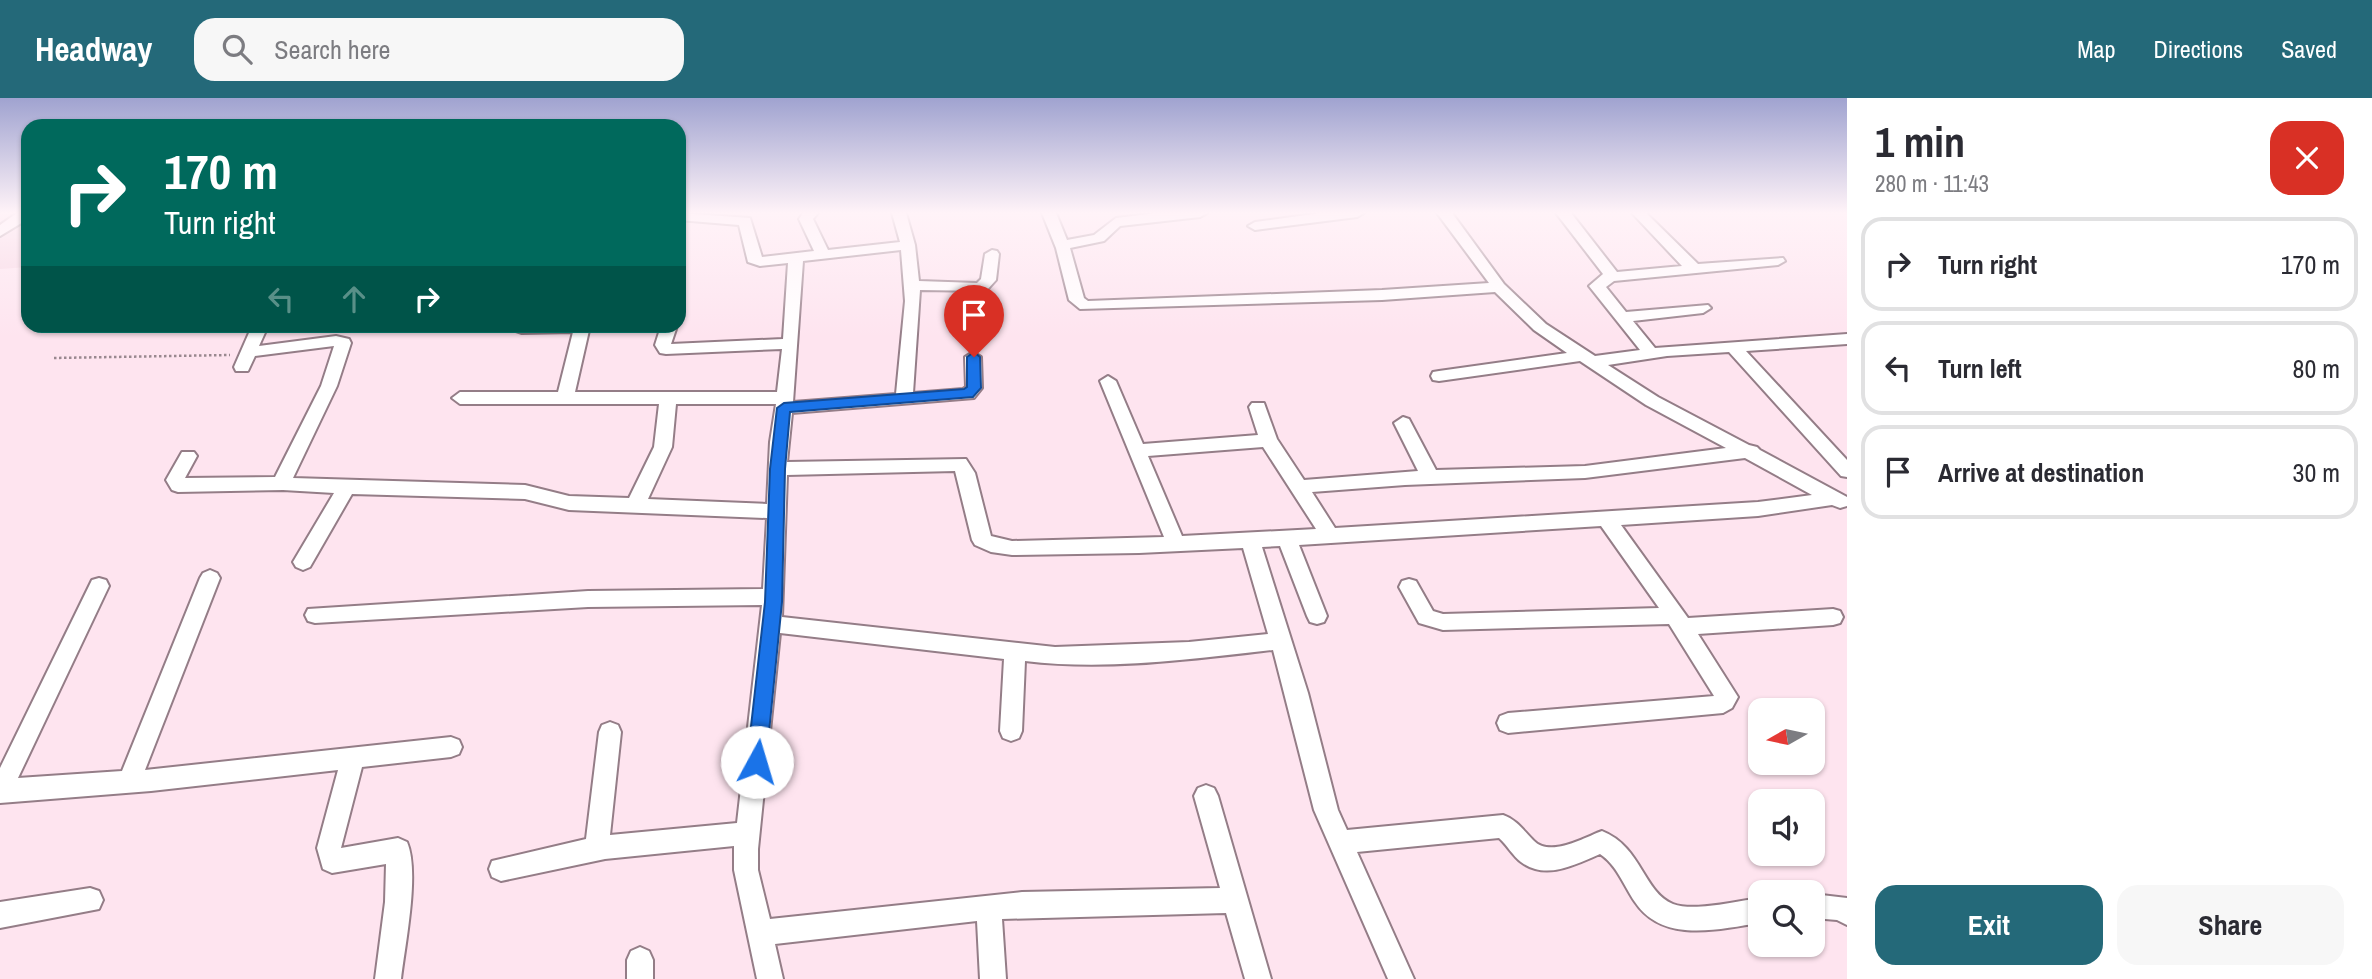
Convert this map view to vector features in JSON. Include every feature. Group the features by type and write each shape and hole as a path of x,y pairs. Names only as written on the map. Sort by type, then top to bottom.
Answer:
{"street":[{"path":"751,254 755,261 837,254"},
{"path":"904,399 911,329 912,285 909,254"},
{"path":"912,285 981,288 988,280 992,254"},
{"path":"1064,254 1077,300 1085,306 1382,295 1499,287"},
{"path":"1476,254 1499,287 1541,327 1586,359 1652,401 1844,503"},
{"path":"1595,254 1611,274 1610,278"},
{"path":"1679,254 1695,270"},
{"path":"770,979 746,870 771,624 777,469 796,259"},
{"path":"1652,354 1597,286 1610,278 1778,261"},
{"path":"1622,317 1703,308"},
{"path":"246,358 257,333"},
{"path":"565,397 580,333"},
{"path":"667,333 663,345 666,349 789,344"},
{"path":"1439,376 1586,359 1847,339"},
{"path":"246,358 336,341 343,344 329,386 285,476 285,483"},
{"path":"1733,346 1783,404 1847,471"},
{"path":"460,398 565,397 785,403 968,394 974,388 974,357"},
{"path":"1108,381 1176,544"},
{"path":"635,506 663,447 667,400"},
{"path":"1258,407 1268,440 1329,535"},
{"path":"1403,423 1430,477"},
{"path":"1137,451 1268,440"},
{"path":"1298,487 1430,477 1585,472 1751,452"},
{"path":"188,457 176,480 178,485 285,483 525,492 569,503 776,510"},
{"path":"777,469 960,464 966,473 982,540 1012,548 1287,538 1844,503"},
{"path":"303,562 347,487"},
{"path":"1508,723 1715,705 1724,702 1727,697 1679,622 1606,519"},
{"path":"1287,538 1317,616"},
{"path":"1250,540 1297,693 1319,789 1339,842 1401,979"},
{"path":"129,782 210,578"},
{"path":"99,586 0,791 129,782 451,747"},
{"path":"1409,587 1426,617 1443,622 1679,622 1833,617"},
{"path":"315,615 588,599 773,597"},
{"path":"771,624 1055,656 1189,651 1279,641"},
{"path":"1011,731 1015,653"},
{"path":"597,848 610,732"},
{"path":"353,758 329,848 330,858 332,861 398,850 398,902 388,979"},
{"path":"1206,796 1258,979"},
{"path":"1339,842 1503,826 1529,853 1537,859 1548,861 1602,842 1611,845 1622,856 1653,905 1664,915 1678,918 1748,912"},
{"path":"501,869 597,848 748,833"},
{"path":"0,915 90,900"},
{"path":"760,933 989,907 1236,900"},
{"path":"989,907 993,979"},
{"path":"1825,907 1840,908 1847,912"}],"path":[{"path":"54,358 246,358"}],"shaded area":[{"path":"0,254 21,254 21,268 0,269"}],"route":[{"path":"757,762 773,602 777,469 784,408 968,394 974,388 974,357"}]}
